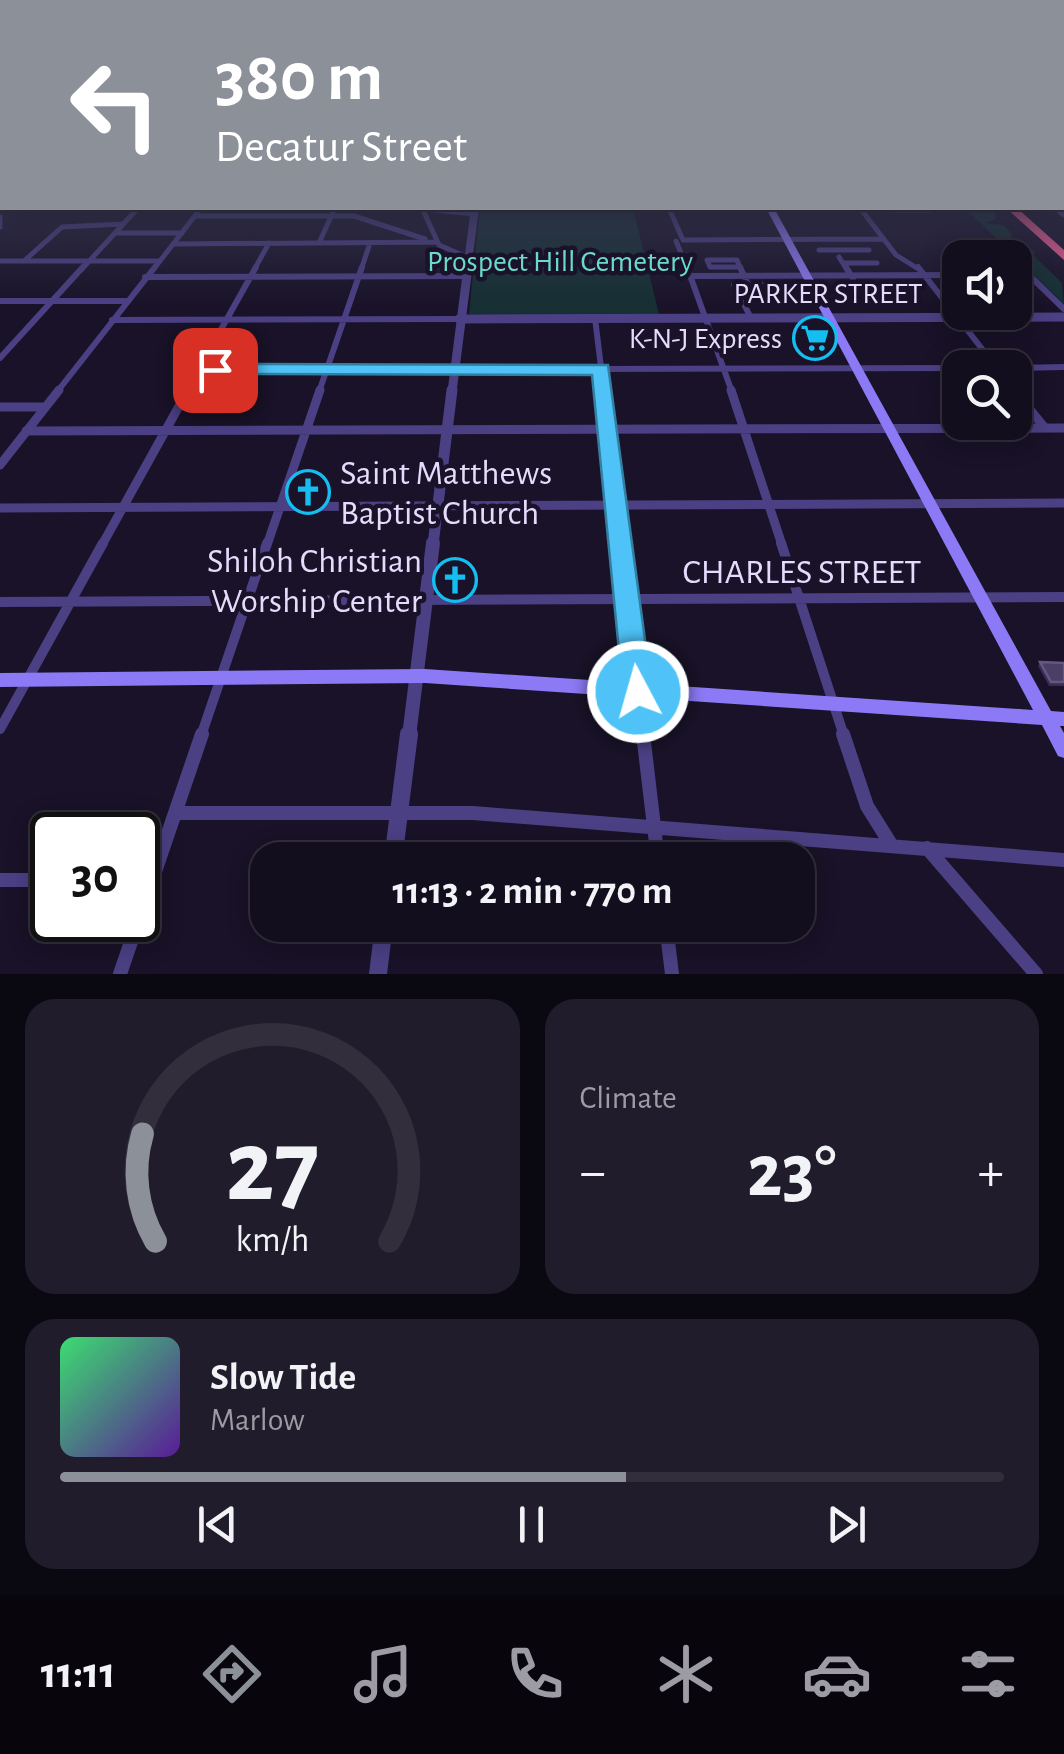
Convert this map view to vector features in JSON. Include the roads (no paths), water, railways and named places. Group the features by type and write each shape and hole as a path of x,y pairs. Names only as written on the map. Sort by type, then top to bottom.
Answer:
{"highway":[{"path":"1019,215 1062,248"},
{"path":"1034,215 1062,248"}],"main road":[{"path":"774,215 980,597 1056,719 1064,750"},
{"path":"0,680 416,676 1056,719"}],"street":[{"path":"0,358 4,349 132,215"},
{"path":"0,465 195,215"},
{"path":"320,243 332,215"},
{"path":"356,215 438,242 467,257"},
{"path":"425,215 438,242"},
{"path":"394,842 473,215"},
{"path":"672,215 870,813 892,846"},
{"path":"866,215 942,297"},
{"path":"0,218 0,227"},
{"path":"24,261 62,227 123,224"},
{"path":"115,233 182,233"},
{"path":"824,239 831,250"},
{"path":"680,240 884,239"},
{"path":"173,244 438,242"},
{"path":"0,729 269,243"},
{"path":"160,846 175,813 370,243"},
{"path":"819,250 869,250"},
{"path":"876,263 842,260 862,290 906,289"},
{"path":"0,261 159,261"},
{"path":"740,267 748,285"},
{"path":"691,276 942,275"},
{"path":"145,277 464,276"},
{"path":"1032,277 1064,309"},
{"path":"738,294 770,294 766,285 734,285 738,294 751,318"},
{"path":"0,301 126,301"},
{"name":"PARKER STREET","path":"1032,317 1064,317"},
{"path":"595,318 656,842"},
{"name":"PARKER STREET","path":"112,320 942,318"},
{"path":"967,330 982,350"},
{"path":"199,370 942,368"},
{"path":"1032,368 1064,368"},
{"path":"0,407 44,407"},
{"path":"1032,412 1045,428"},
{"path":"26,431 1064,428"},
{"path":"0,508 1064,503"},
{"name":"CHARLES STREET","path":"0,602 1064,597"},
{"path":"175,813 398,812 654,827 1064,860"},
{"path":"927,848 1036,974"},
{"path":"0,880 30,880"},
{"path":"128,974 120,974 129,942"},
{"path":"378,974 382,942"},
{"path":"668,942 672,974"}],"place":[{"name":"K-N-J Express","path":"815,338"},
{"name":"Saint Matthews Baptist Church","path":"308,492"},
{"name":"Shiloh Christian Worship Center","path":"455,580"}],"park label":[{"name":"Prospect Hill Cemetery","path":"560,261"}]}
